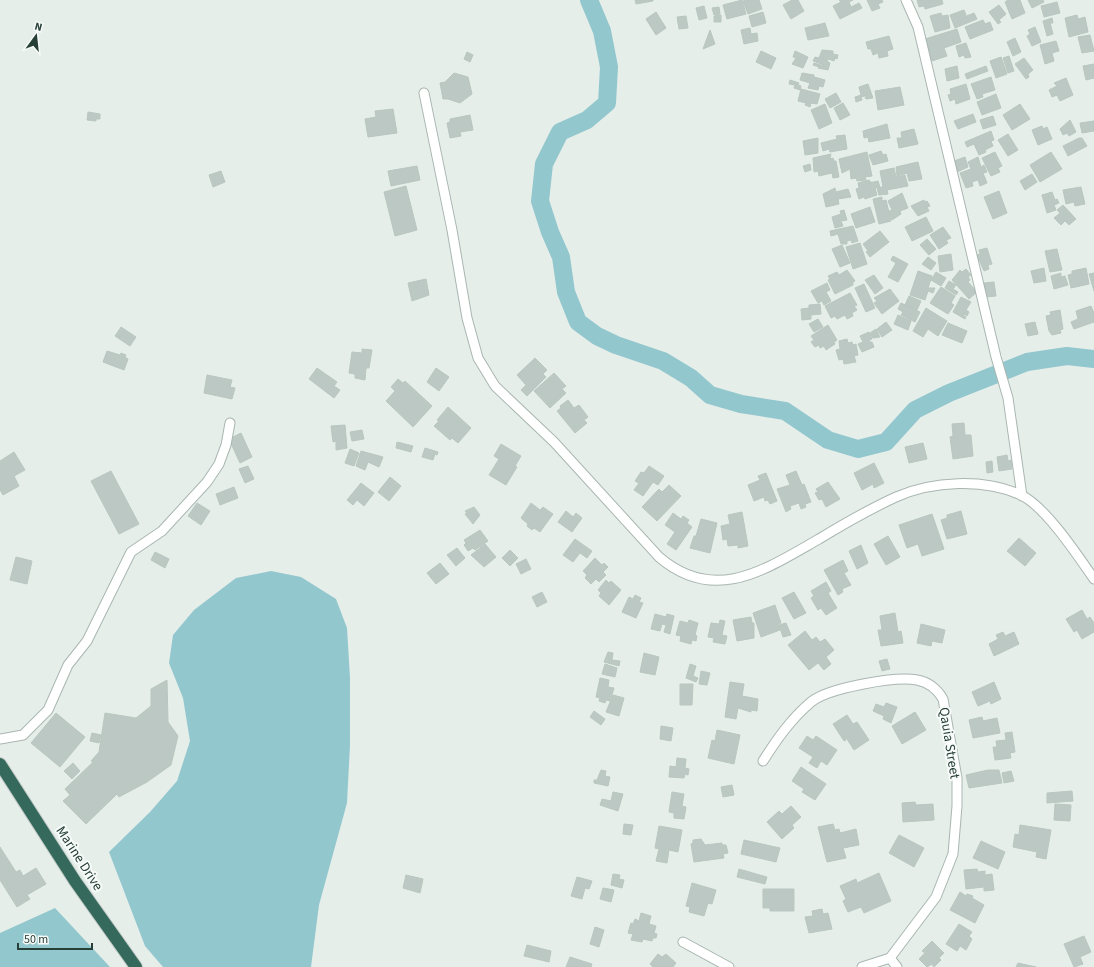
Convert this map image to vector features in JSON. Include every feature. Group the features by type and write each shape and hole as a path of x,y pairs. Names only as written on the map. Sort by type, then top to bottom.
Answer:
{"highway":[{"name":"Marine Drive","path":"0,764 75,881 136,967"}],"street":[{"path":"906,0 918,27 996,356 1008,398 1022,496"},
{"path":"424,93 452,230 467,318 478,358 483,369 495,386 554,442 659,557 675,570 686,576 705,580 741,578 786,558 819,538 897,497 944,485 975,485 1002,489 1022,496 1056,527 1094,579"},
{"path":"0,739 23,734 48,710 68,665 87,640 131,552 162,531 207,482 219,464 226,445 230,423"},
{"name":"Qauia Street","path":"763,761 782,732 794,718 812,701 828,694 882,681 903,678 918,680 931,685 937,690 943,699 957,778 956,820 953,854 936,897 890,958"},
{"path":"683,942 728,967"},
{"path":"862,967 890,958 897,967"}],"water":[{"path":"271,571 301,577 336,599 347,628 350,678 350,745 347,803 319,905 311,967 163,967 145,946 109,852 150,812 177,781 190,741 183,698 169,663 173,635 194,610 236,578"},
{"path":"55,908 110,967 0,967 0,933"}],"building":[{"path":"635,0 653,0 653,1 636,4"},
{"path":"742,0 746,14 727,19 723,5"},
{"path":"759,0 762,9 748,14 743,1"},
{"path":"792,0 798,0 804,11 791,19 783,5"},
{"path":"839,0 853,0 849,2 851,7 859,3 862,8 840,19 833,6 841,2"},
{"path":"867,0 882,0 883,2 878,4 880,8 872,11"},
{"path":"917,0 942,0 943,4 925,9 924,6 919,7"},
{"path":"1008,0 1020,0 1025,13 1012,19 1005,2"},
{"path":"1028,0 1043,0 1044,2 1032,8"},
{"path":"1057,2 1060,13 1044,17 1041,6"},
{"path":"999,5 1006,14 999,20 1001,22 998,24 989,12"},
{"path":"704,6 707,18 699,20 696,8"},
{"path":"719,7 720,14 714,15 712,8"},
{"path":"964,10 966,15 964,17 974,13 977,19 955,28 950,15"},
{"path":"656,12 666,28 656,35 646,19"},
{"path":"763,12 766,23 752,27 749,16"},
{"path":"941,13 942,16 948,15 950,28 935,32 930,16"},
{"path":"721,15 721,22 714,22 714,16"},
{"path":"1077,15 1078,19 1085,17 1088,32 1069,37 1065,18"},
{"path":"686,16 688,28 679,29 677,17"},
{"path":"1052,18 1053,23 1050,23 1053,34 1047,36 1043,21"},
{"path":"983,20 985,24 990,22 993,30 970,39 965,27"},
{"path":"825,23 829,36 808,40 805,28"},
{"path":"1035,27 1041,42 1032,46 1027,36 1030,34 1028,30"},
{"path":"750,28 751,34 757,33 758,41 744,44 741,30"},
{"path":"957,29 961,42 944,48 947,56 932,61 925,39"},
{"path":"710,30 715,44 703,49"},
{"path":"1090,35 1094,51 1082,53 1078,37"},
{"path":"889,36 893,49 887,51 888,56 879,58 878,53 873,55 871,49 868,49 866,42"},
{"path":"1015,38 1021,52 1013,56 1007,42"},
{"path":"1056,41 1059,51 1052,53 1054,61 1045,64 1040,45"},
{"path":"966,43 971,57 965,58 964,55 959,57 956,46"},
{"path":"822,50 833,51 833,54 838,55 837,59 835,58 834,61 828,59 827,61 830,63 828,70 818,68 819,67 813,65 814,63 824,66 813,61 815,57 819,58"},
{"path":"761,51 776,58 771,69 756,62"},
{"path":"795,51 808,57 803,68 792,64 796,58 793,57"},
{"path":"467,52 473,55 470,62 464,59"},
{"path":"1009,56 1014,71 1008,73 1003,58"},
{"path":"1001,57 1007,74 996,78 990,61"},
{"path":"1024,58 1033,70 1028,74 1029,77 1026,79 1015,64"},
{"path":"1094,64 1094,78 1086,80 1083,66"},
{"path":"957,66 959,78 947,81 945,69"},
{"path":"986,66 988,71 967,79 965,74"},
{"path":"454,73 468,77 472,94 460,103 443,99 440,83 445,82"},
{"path":"802,73 814,75 814,77 825,80 823,87 819,86 818,90 808,88 810,83 800,80"},
{"path":"991,77 995,90 982,94 983,97 977,99 971,84"},
{"path":"1066,78 1073,95 1060,101 1057,95 1052,97 1049,90 1057,86 1054,83"},
{"path":"790,80 799,83 798,85 801,86 800,90 794,88 795,85 789,84"},
{"path":"868,84 873,98 866,99 865,97 868,95 861,97 862,100 856,102 855,97 861,95 859,87"},
{"path":"966,84 970,99 956,104 955,99 950,101 948,95 951,94 950,89"},
{"path":"900,87 904,105 878,110 875,91"},
{"path":"801,89 820,94 817,104 811,103 810,107 805,105 806,103 798,101"},
{"path":"836,93 841,102 830,108 825,99"},
{"path":"996,94 1001,108 982,115 977,102"},
{"path":"843,103 850,115 840,120 834,108"},
{"path":"825,104 832,123 819,129 811,110"},
{"path":"1020,104 1030,119 1012,130 1003,115"},
{"path":"393,109 397,133 368,137 365,119 376,117 375,111"},
{"path":"88,112 100,114 100,119 96,119 96,121 87,120"},
{"path":"973,114 976,122 958,129 954,121"},
{"path":"470,115 473,130 460,132 461,136 450,138 447,123 450,122 450,119"},
{"path":"993,116 996,125 983,129 980,120"},
{"path":"1070,120 1076,132 1069,136 1067,133 1063,135 1060,129"},
{"path":"1094,121 1094,131 1082,133 1080,123"},
{"path":"887,124 890,138 869,142 868,137 864,138 863,131"},
{"path":"1042,126 1043,129 1047,127 1052,139 1038,145 1032,130"},
{"path":"914,129 918,144 899,148 897,138 902,138 901,132"},
{"path":"991,131 994,140 991,141 993,146 985,150 986,152 979,155 974,144 967,147 965,142"},
{"path":"1008,134 1018,150 1008,156 998,140"},
{"path":"845,135 847,149 830,152 829,149 823,151 821,143 837,139 836,136"},
{"path":"818,138 818,153 805,155 803,141"},
{"path":"1082,138 1087,146 1068,156 1063,146"},
{"path":"881,151 883,155 886,154 888,161 873,165 869,155"},
{"path":"867,152 872,176 865,177 866,180 857,181 856,178 851,179 850,169 842,173 839,159"},
{"path":"995,152 1002,166 998,168 1000,172 991,176 982,158"},
{"path":"1051,152 1062,169 1040,182 1030,165"},
{"path":"831,154 830,159 833,158 834,161 836,161 839,177 833,178 832,173 819,176 818,171 814,172 813,158"},
{"path":"965,157 968,167 957,172 954,161"},
{"path":"978,157 981,167 984,165 987,172 983,173 987,183 980,186 978,180 972,182 973,186 966,188 960,173 971,169 968,162"},
{"path":"918,162 922,179 909,181 907,173 897,176 896,167"},
{"path":"810,164 811,170 805,172 803,166"},
{"path":"417,166 420,180 391,186 388,171"},
{"path":"894,168 896,177 905,175 908,186 887,190 888,194 879,195 877,188 883,187 880,171"},
{"path":"221,171 225,182 213,187 209,175"},
{"path":"1032,174 1037,182 1025,190 1020,181"},
{"path":"869,180 871,182 869,183 878,181 880,187 875,188 877,195 865,199 864,197 859,199 856,189 859,188 858,183"},
{"path":"406,186 417,230 395,236 384,192"},
{"path":"1081,187 1085,204 1075,206 1074,202 1066,204 1063,190"},
{"path":"835,188 836,192 848,189 851,197 838,199 839,204 826,207 823,194"},
{"path":"999,191 1007,213 993,219 984,197"},
{"path":"1052,192 1055,200 1057,199 1059,203 1054,205 1056,210 1047,213 1042,195"},
{"path":"902,193 908,208 900,211 901,214 892,220 889,211 892,210 888,201"},
{"path":"882,197 882,201 886,200 891,221 879,224 873,199"},
{"path":"924,200 925,202 927,201 930,206 927,207 929,211 918,216 911,206"},
{"path":"1063,205 1076,219 1069,225 1065,221 1061,225 1054,218 1060,213 1057,210"},
{"path":"870,207 875,222 856,228 851,214"},
{"path":"844,210 847,220 841,221 843,226 835,228 832,217 841,214 840,211"},
{"path":"926,217 933,231 912,241 905,227"},
{"path":"853,226 858,241 852,243 851,240 847,241 847,244 841,244 838,234 831,236 830,231"},
{"path":"943,227 951,238 946,240 948,243 939,249 930,235"},
{"path":"880,231 889,242 870,257 863,244"},
{"path":"927,239 936,249 929,255 920,245"},
{"path":"860,243 867,264 853,269 846,247"},
{"path":"842,245 850,263 840,267 832,249"},
{"path":"987,248 992,264 988,265 989,269 984,271 977,255 980,254 979,250"},
{"path":"1057,249 1062,270 1050,272 1045,251"},
{"path":"951,254 953,270 940,272 938,256"},
{"path":"893,256 908,264 898,282 888,277 896,263 891,260"},
{"path":"928,257 936,263 931,270 922,264"},
{"path":"1044,268 1046,281 1034,283 1031,271"},
{"path":"1086,268 1089,284 1071,288 1068,275 1072,274 1072,271"},
{"path":"966,269 971,275 968,277 970,280 968,282 977,292 969,299 952,280 960,270 962,272"},
{"path":"847,270 855,281 853,282 853,285 835,294 828,280 830,279 828,276 837,272 839,275"},
{"path":"918,271 932,276 928,288 935,288 933,293 928,291 925,300 910,295"},
{"path":"936,272 946,278 941,286 931,280"},
{"path":"1061,273 1061,277 1065,276 1068,285 1054,289 1051,276"},
{"path":"1094,273 1094,291 1089,274"},
{"path":"874,275 883,288 875,294 865,280"},
{"path":"426,279 429,295 412,301 408,283"},
{"path":"949,281 956,285 953,289 958,292 956,295 945,288"},
{"path":"994,282 996,296 986,297 984,283"},
{"path":"827,283 830,290 826,292 831,301 824,305 822,301 818,303 811,291"},
{"path":"864,284 875,308 866,312 855,288"},
{"path":"941,287 955,296 951,303 954,305 948,314 930,303"},
{"path":"890,289 899,301 882,314 874,303 877,301 874,298"},
{"path":"850,293 857,305 854,306 857,310 852,313 853,316 847,319 845,315 837,319 835,316 831,318 825,306"},
{"path":"909,296 921,301 917,310 905,305"},
{"path":"961,297 971,302 966,310 969,312 967,316 964,314 963,315 966,317 965,319 953,312"},
{"path":"901,303 920,312 915,322 901,315 903,312 898,309"},
{"path":"820,304 821,314 811,315 811,319 802,320 801,309 809,308 809,305"},
{"path":"1091,306 1094,313 1094,322 1074,329 1071,322 1078,319 1076,311"},
{"path":"926,308 947,321 938,336 928,329 923,337 913,331"},
{"path":"1060,310 1063,329 1060,330 1061,333 1052,335 1049,331 1046,316 1051,315 1050,312"},
{"path":"898,315 911,321 908,330 894,324"},
{"path":"818,319 823,327 814,332 809,324"},
{"path":"886,322 892,330 882,337 877,329"},
{"path":"1035,322 1038,334 1028,336 1025,324"},
{"path":"948,323 967,331 962,343 942,335"},
{"path":"828,325 837,340 834,342 835,344 826,350 824,346 820,348 819,345 815,347 811,342 814,340 811,336"},
{"path":"121,327 136,337 130,346 115,336"},
{"path":"876,329 880,337 873,338 870,333"},
{"path":"869,332 872,339 869,340 872,342 874,347 862,352 858,344 863,342 860,336"},
{"path":"847,339 848,343 852,342 853,345 856,344 858,355 854,356 856,362 844,364 843,359 839,360 836,350 840,349 839,341"},
{"path":"362,349 372,350 369,368 366,368 365,380 355,378 355,374 349,373 352,352 362,353"},
{"path":"107,351 120,355 121,353 126,355 125,357 128,359 124,370 103,362"},
{"path":"535,358 547,370 543,374 546,377 527,396 521,390 526,385 517,375"},
{"path":"317,368 337,382 334,386 340,390 334,398 309,379"},
{"path":"436,368 449,377 439,391 427,382"},
{"path":"554,373 566,386 562,389 566,393 550,408 534,391"},
{"path":"207,375 232,380 230,387 235,388 232,399 204,393"},
{"path":"398,379 403,383 405,381 432,406 413,427 386,401 395,391 391,387"},
{"path":"568,400 574,408 579,405 588,417 584,420 587,423 575,433 557,411 561,408 560,406"},
{"path":"448,407 471,428 458,443 452,438 450,440 434,426"},
{"path":"964,423 965,435 971,435 973,456 953,459 950,437 953,436 952,424"},
{"path":"345,425 347,448 336,450 336,441 333,442 331,426"},
{"path":"362,430 364,439 352,441 350,432"},
{"path":"241,433 252,457 240,463 229,439"},
{"path":"397,442 413,446 411,452 396,448"},
{"path":"923,443 927,459 909,463 905,447"},
{"path":"501,444 521,456 515,466 517,467 506,485 489,475 499,459 494,456"},
{"path":"425,448 438,452 437,455 435,454 433,460 422,457"},
{"path":"350,449 359,453 354,466 345,463"},
{"path":"361,451 383,457 379,467 368,462 365,470 356,466"},
{"path":"14,452 25,470 14,476 19,486 3,495 0,490 0,461"},
{"path":"1007,455 1008,461 1011,460 1012,469 999,471 997,457"},
{"path":"992,461 993,472 987,473 986,462"},
{"path":"874,463 884,483 874,488 873,484 862,490 854,473"},
{"path":"248,466 254,479 245,483 239,469"},
{"path":"649,466 664,476 658,485 653,482 643,496 634,490 639,483 635,481 641,472 644,473"},
{"path":"111,471 139,524 119,534 91,481"},
{"path":"796,471 802,485 804,484 811,502 805,504 806,507 801,509 799,503 790,506 791,509 786,512 777,489 790,485 786,475"},
{"path":"766,473 777,501 770,504 768,500 765,501 764,497 754,501 748,485 760,480 758,476"},
{"path":"390,477 401,486 389,501 378,492"},
{"path":"828,482 840,499 826,507 822,499 819,500 815,493 818,492 816,489"},
{"path":"361,483 374,493 364,506 357,500 353,505 347,500"},
{"path":"669,485 681,496 657,521 642,507 659,489 662,492"},
{"path":"234,487 238,498 220,505 216,494"},
{"path":"197,503 210,511 201,525 188,516"},
{"path":"531,503 540,510 543,507 553,514 540,532 534,528 532,530 521,518"},
{"path":"474,507 480,515 473,524 465,514 467,513 465,511"},
{"path":"566,511 573,517 576,513 582,518 572,532 558,522"},
{"path":"961,511 967,534 947,539 941,520 947,518 947,515"},
{"path":"742,512 748,546 738,548 738,545 728,546 727,539 723,540 721,526 730,524 728,515"},
{"path":"673,513 681,519 683,516 689,520 687,523 692,527 676,550 667,544 675,532 665,525"},
{"path":"932,514 944,549 922,556 918,544 907,548 899,525"},
{"path":"701,519 717,523 710,553 690,548 694,536 696,536"},
{"path":"480,530 488,541 475,550 473,548 468,551 464,545 466,543 464,540"},
{"path":"888,536 900,557 886,565 874,544"},
{"path":"1019,538 1036,553 1025,566 1007,551"},
{"path":"575,539 592,551 587,558 580,553 573,562 563,555"},
{"path":"485,544 496,557 484,567 471,555"},
{"path":"861,545 868,563 857,569 849,551"},
{"path":"457,548 465,558 456,566 447,555"},
{"path":"510,550 518,558 510,566 502,558"},
{"path":"155,552 169,559 165,568 151,560"},
{"path":"16,557 32,561 27,584 10,580"},
{"path":"595,558 602,565 604,563 608,567 603,572 606,575 599,582 596,579 591,584 585,578 587,575 583,571"},
{"path":"526,559 531,569 521,574 516,564"},
{"path":"843,560 848,571 844,573 851,585 842,589 843,592 838,595 824,570"},
{"path":"440,563 449,574 436,584 427,573"},
{"path":"606,580 609,583 611,581 621,590 609,605 599,596 601,593 598,590"},
{"path":"826,582 831,591 828,593 837,608 826,615 821,608 818,610 811,598 814,596 811,591"},
{"path":"542,592 547,602 537,607 532,597"},
{"path":"794,592 806,613 794,619 782,598"},
{"path":"635,595 641,598 639,602 643,603 636,618 622,612 629,597 633,599"},
{"path":"775,605 781,623 778,624 780,630 761,637 753,613"},
{"path":"1082,610 1087,619 1090,617 1094,623 1094,632 1082,639 1077,630 1074,632 1066,619"},
{"path":"895,613 898,632 901,631 903,643 881,646 878,630 882,630 880,616"},
{"path":"655,614 666,617 667,614 674,616 670,634 664,632 666,625 662,624 660,631 651,629"},
{"path":"751,617 752,623 754,623 754,638 737,641 733,620"},
{"path":"689,620 698,623 695,635 697,636 696,641 692,640 691,644 680,641 681,636 676,635 680,621 688,623"},
{"path":"720,620 725,621 722,635 727,636 725,644 713,642 714,638 708,637 711,623 719,624"},
{"path":"786,623 791,635 783,637 779,625"},
{"path":"921,624 945,630 942,643 932,641 931,646 917,643"},
{"path":"805,631 812,640 816,637 820,642 825,639 834,650 826,657 831,664 824,670 818,663 809,670 788,645"},
{"path":"1003,632 1005,636 1014,632 1019,644 994,656 989,644 998,639 996,635"},
{"path":"608,652 613,653 612,660 620,661 619,666 604,662"},
{"path":"644,653 659,657 655,675 640,672"},
{"path":"887,659 890,669 882,671 879,661"},
{"path":"605,664 617,668 615,677 602,674"},
{"path":"690,664 696,666 693,676 698,678 696,682 686,678"},
{"path":"701,671 710,673 707,685 699,684"},
{"path":"600,678 609,680 608,687 614,688 610,701 606,700 605,703 599,701 600,698 596,697"},
{"path":"167,680 168,722 178,736 171,765 147,782 119,797 117,794 86,824 63,801 70,795 65,789 93,762 91,761 99,752 105,713 136,718 151,706 151,689"},
{"path":"730,682 744,684 742,696 758,699 757,711 751,710 751,712 738,708 736,719 725,717"},
{"path":"994,682 1001,699 991,704 990,701 978,706 972,692"},
{"path":"680,684 693,684 692,705 680,705"},
{"path":"613,695 624,698 619,716 606,712"},
{"path":"886,703 897,707 891,723 883,719 884,716 873,711 876,704 884,707"},
{"path":"594,711 605,719 601,725 590,717"},
{"path":"915,712 926,730 902,744 892,726"},
{"path":"56,713 85,737 60,767 31,743"},
{"path":"847,715 853,724 857,722 869,740 854,750 845,736 846,740 844,741 833,724"},
{"path":"982,717 983,721 997,718 1000,733 973,738 969,720"},
{"path":"661,726 673,728 671,741 660,739"},
{"path":"717,730 740,735 734,764 708,758 712,740 715,741"},
{"path":"1012,732 1015,752 1010,753 1011,758 995,760 993,747 997,747 996,741 1006,740 1005,733"},
{"path":"92,733 101,735 99,743 90,741"},
{"path":"807,736 813,740 816,736 837,750 827,765 821,761 817,768 809,763 813,757 799,748"},
{"path":"677,758 686,759 685,768 689,769 688,775 685,774 684,778 669,777 670,766 676,767"},
{"path":"73,763 80,771 72,779 64,771"},
{"path":"801,767 826,784 815,800 802,792 804,789 792,781"},
{"path":"601,770 606,771 605,776 610,777 608,786 594,783 594,780 597,780"},
{"path":"988,770 999,770 1002,783 969,788 966,775"},
{"path":"1011,771 1014,781 1004,783 1002,773"},
{"path":"732,785 734,795 723,797 721,787"},
{"path":"1072,791 1073,801 1047,803 1047,793"},
{"path":"613,792 623,794 618,811 600,805 602,799 611,801"},
{"path":"672,792 684,794 682,806 686,807 684,819 674,818 674,813 669,812"},
{"path":"915,802 916,805 933,804 934,820 903,822 902,803"},
{"path":"1055,804 1071,805 1070,821 1054,820"},
{"path":"791,806 801,817 792,825 794,828 782,839 767,822 779,811 782,814"},
{"path":"624,824 633,825 631,835 623,834"},
{"path":"833,824 835,830 839,829 840,833 856,829 859,845 843,848 846,858 827,862 818,827"},
{"path":"1020,825 1051,830 1046,859 1036,857 1037,852 1013,847 1015,834 1019,835"},
{"path":"659,826 682,830 678,852 669,850 667,863 656,861 659,849 655,848"},
{"path":"899,835 924,848 914,867 889,853"},
{"path":"701,839 705,845 722,843 722,845 726,845 728,853 723,854 724,858 694,862 691,844 693,843 693,840"},
{"path":"744,840 780,848 776,862 741,854"},
{"path":"981,841 1005,852 998,869 973,858"},
{"path":"0,847 16,872 20,870 23,876 36,868 46,884 27,895 30,899 17,907 0,880"},
{"path":"739,869 767,877 765,884 737,877"},
{"path":"977,869 978,872 985,871 985,875 992,874 994,890 984,891 984,887 966,889 964,870"},
{"path":"879,873 891,901 864,913 861,907 848,912 843,901 846,899 840,886 856,879 857,883"},
{"path":"613,874 620,875 619,879 624,880 622,888 611,885"},
{"path":"406,875 423,879 420,893 403,888"},
{"path":"577,877 592,881 589,889 585,888 582,899 571,896"},
{"path":"692,883 716,890 712,904 708,903 704,916 689,912 690,907 686,906"},
{"path":"603,888 614,890 611,902 600,899"},
{"path":"763,889 794,889 794,911 770,911 770,908 763,908"},
{"path":"960,892 966,896 967,894 973,896 972,898 984,905 975,923 950,910"},
{"path":"822,909 823,914 828,913 832,929 809,933 805,917 813,916 812,911"},
{"path":"641,913 651,916 649,924 656,926 654,933 657,934 656,938 653,938 652,941 643,939 642,942 631,940 633,934 628,933 631,923 633,924 635,919 639,921"},
{"path":"959,924 972,932 969,936 972,939 966,950 960,946 957,951 946,944"},
{"path":"595,927 604,930 599,947 590,944"},
{"path":"1084,936 1091,952 1080,957 1083,964 1074,967 1064,944"},
{"path":"932,941 944,953 939,958 941,960 934,967 932,964 927,967 919,959 925,953 922,951"},
{"path":"527,945 551,951 549,962 524,956"},
{"path":"658,954 662,957 666,954 676,963 673,967 653,967 650,964"},
{"path":"570,957 592,964 591,967 566,967"},
{"path":"1018,963 1036,967 1016,967"}],"waterway":[{"path":"589,0 602,31 609,67 607,103 587,120 560,132 544,164 540,201 550,232 561,257 566,292 578,322 597,336 616,345 663,361 691,378 710,395 741,404 785,411 828,440 858,449 886,442 915,410 949,393 1027,362 1067,356 1094,359"}]}
